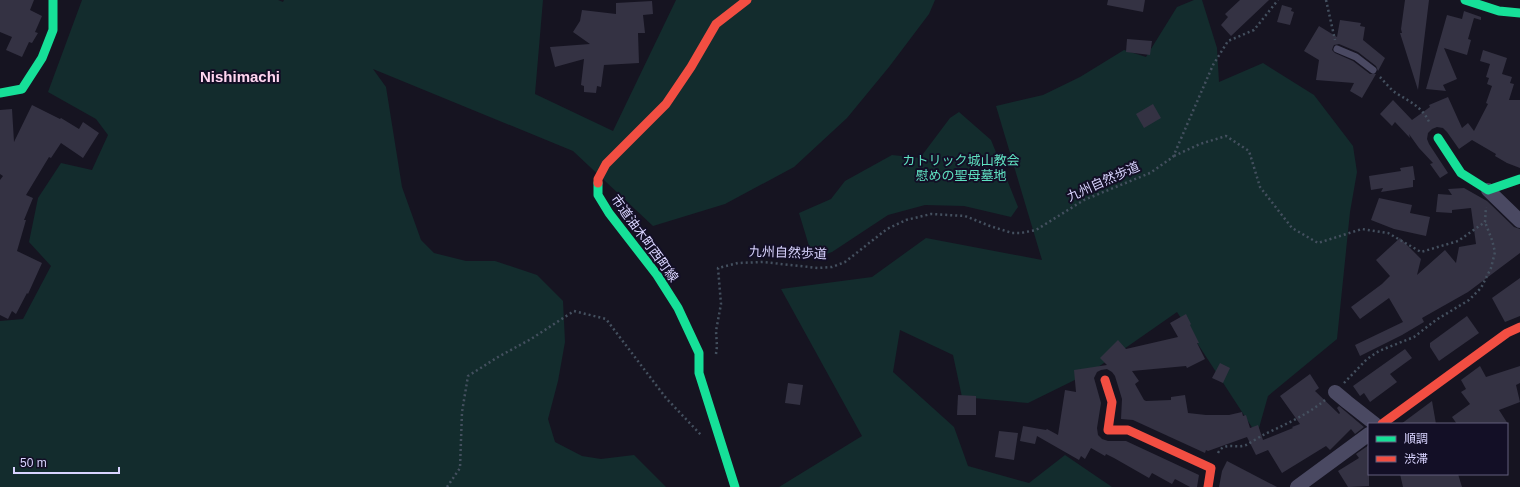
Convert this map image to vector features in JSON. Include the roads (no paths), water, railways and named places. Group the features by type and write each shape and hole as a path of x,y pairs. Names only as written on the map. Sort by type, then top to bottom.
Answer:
{"street":[{"path":"0,93 22,89 42,58 53,30 53,0"},
{"name":"市道油木町西町線","path":"735,487 699,373 699,353 678,308 657,275 609,213 598,195 598,179 606,164 666,104 716,24 747,0"},
{"path":"1465,0 1497,12 1512,14 1520,13"},
{"path":"1438,138 1462,173 1488,190 1520,221"},
{"path":"1488,190 1520,179"},
{"path":"1383,423 1507,333 1520,327"},
{"path":"1105,380 1112,402 1108,430 1128,430 1211,468 1208,487"},
{"path":"1335,392 1374,423"},
{"path":"1297,487 1368,435"}],"lane":[{"path":"1337,49 1356,57 1373,70"}],"district":[{"name":"Nishimachi","path":"240,77"}],"park label":[{"name":"カトリック城山教会 慰めの聖母墓地","path":"961,168"}]}
